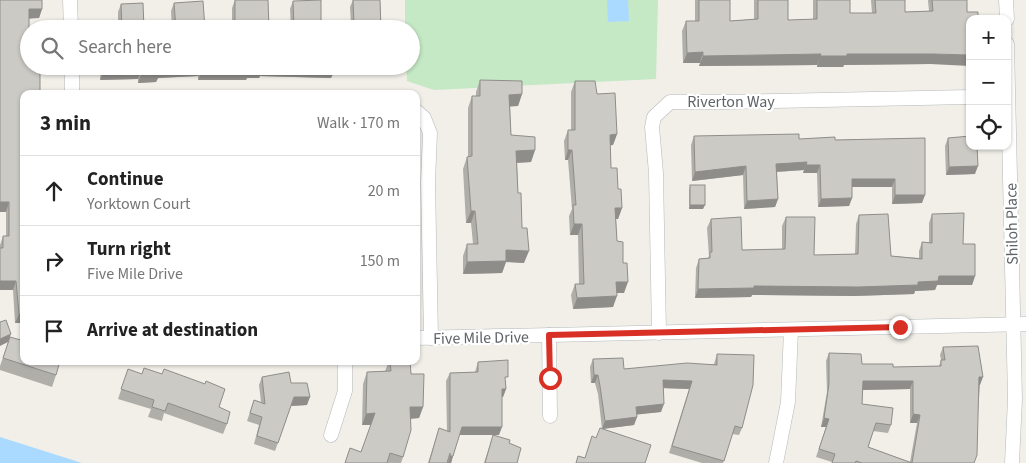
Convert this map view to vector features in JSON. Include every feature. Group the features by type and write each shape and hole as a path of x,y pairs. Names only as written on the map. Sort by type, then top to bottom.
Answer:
{"street":[{"path":"70,0 71,20"},
{"path":"1006,0 1007,15"},
{"path":"72,75 72,90"},
{"name":"Riverton Way","path":"660,333 656,173 652,127 659,111 670,102 966,97"},
{"name":"Shiloh Place","path":"1008,105 1020,324 1012,463"},
{"path":"420,114 424,118 430,133 428,182 432,338"},
{"name":"Five Mile Drive","path":"420,338 1020,324"},
{"path":"776,463 788,402 791,330"},
{"path":"549,335 550,416"},
{"path":"331,435 345,391 345,365"}],"green space":[{"path":"405,0 658,0 656,79 434,90 407,81 407,75 420,75 420,20 405,20"}],"water":[{"path":"607,0 628,0 629,21 608,22"},
{"path":"0,437 82,463 0,463"}],"building":[{"path":"0,0 42,0 42,9 29,9 29,20 20,20 20,75 40,75 40,90 20,90 20,314 16,281 0,281 0,248 3,248 3,236 9,236 9,202 0,202"},
{"path":"235,0 268,0 269,20 235,20"},
{"path":"321,0 321,20 294,20 293,1"},
{"path":"353,0 380,0 381,20 354,20"},
{"path":"699,0 730,0 730,21 758,19 758,0 788,0 788,20 817,19 817,0 850,0 850,13 876,13 875,0 905,0 905,12 933,11 932,0 967,0 967,12 978,12 978,15 966,15 966,55 847,54 847,56 820,56 821,54 703,56 703,52 687,53 686,21 699,21"},
{"path":"203,1 204,20 175,20 174,3"},
{"path":"143,3 144,20 122,20 121,4"},
{"path":"480,80 522,81 522,94 509,95 511,135 535,137 535,150 516,151 518,193 521,193 522,228 527,228 529,251 506,250 506,261 467,262 467,244 478,244 475,211 471,211 467,157 472,156 472,96 480,96"},
{"path":"575,81 595,81 597,94 615,93 617,134 610,135 611,168 617,168 618,189 621,189 622,208 615,208 617,241 623,242 623,263 627,263 628,282 616,282 617,296 577,298 575,284 584,284 582,224 574,224 573,205 576,205 572,150 568,150 568,130 575,130"},
{"path":"799,134 799,139 835,137 835,140 925,138 925,195 895,195 895,179 852,179 852,198 821,199 820,165 806,165 807,162 776,164 778,199 747,201 746,166 695,172 694,136"},
{"path":"966,136 966,150 977,150 978,166 949,167 948,138"},
{"path":"690,185 705,185 705,205 690,205"},
{"path":"964,213 963,244 975,244 975,276 939,276 938,281 918,282 918,285 858,287 754,286 754,288 698,289 699,259 710,258 710,252 712,252 711,219 741,217 742,250 785,249 786,217 815,217 814,255 858,254 859,215 888,214 891,256 922,259 922,242 932,243 932,214"},
{"path":"6,320 11,334 0,339 0,322"},
{"path":"10,337 20,340 20,363 3,358"},
{"path":"978,346 983,377 979,377 977,455 974,463 912,463 862,463 856,461 855,463 832,463 835,454 819,449 829,419 824,418 829,384 829,353 861,354 862,364 893,364 893,367 941,366 941,360 945,360 943,347","holes":["863,381 913,381 913,414 920,415 912,463 868,447 876,423 891,425 893,408 862,404"]},
{"path":"717,354 754,355 753,385 742,428 735,426 724,461 672,446 692,381 663,380 664,404 636,407 637,417 605,421 598,375 594,375 593,359 623,358 624,369 687,363 717,365"},
{"path":"508,360 508,377 505,377 506,389 502,389 502,427 462,427 453,456 450,456 450,453 447,463 429,463 439,428 450,432 450,373 478,372 478,362"},
{"path":"25,365 59,365 56,375"},
{"path":"390,365 410,365 411,374 424,374 423,407 410,407 411,430 403,457 390,453 387,463 345,463 350,448 361,452 375,413 366,414 367,372 391,371"},
{"path":"144,368 162,374 164,369 205,384 206,381 225,389 219,407 230,412 227,424 168,403 165,411 152,407 154,400 121,389 128,369 142,374"},
{"path":"289,372 291,383 307,383 310,397 294,397 278,443 257,436 262,417 250,413 254,400 265,404 262,377"},
{"path":"600,428 651,445 645,463 576,463 578,456 585,458 592,436 596,438"},
{"path":"493,435 510,440 509,443 521,448 517,463 485,463"}],"route":[{"path":"550,378 549,335 900,327"}]}
